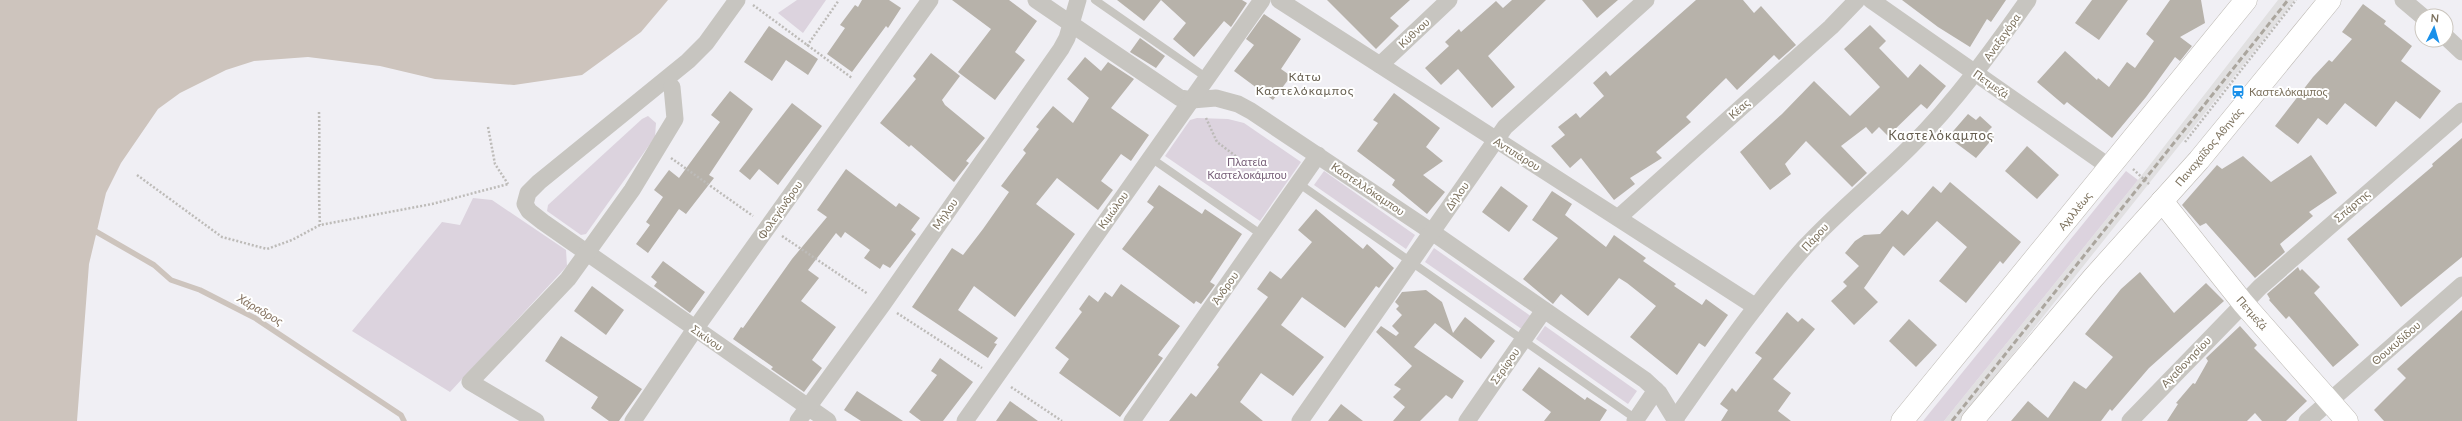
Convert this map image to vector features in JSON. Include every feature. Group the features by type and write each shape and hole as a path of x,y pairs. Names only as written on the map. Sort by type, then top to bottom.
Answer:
{"street":[{"path":"526,198 539,182 692,58 706,43 736,0"},
{"name":"Φολεγάνδρου","path":"633,421 695,329 930,0"},
{"name":"Καστελλόκαμπου","path":"1036,0 1180,98 1192,100 1216,98 1245,108 1318,155 1432,232 1656,390 1676,420"},
{"name":"Μήλου","path":"798,421 883,304 1061,49 1067,38 1070,23 1078,0"},
{"name":"Κιμώλου","path":"965,421 1262,0"},
{"name":"Αντιπάρου","path":"1279,0 1495,140 1619,217 1756,307"},
{"name":"Κύθνου","path":"1380,66 1449,0"},
{"name":"Δήλου","path":"1300,421 1495,140 1516,115 1646,0"},
{"name":"Κέας","path":"1619,217 1835,23 1857,0"},
{"name":"Πετμεζά","path":"1871,0 1976,73 2115,163"},
{"name":"Αναξαγόρα","path":"1976,73 2028,0"},
{"name":"Αχιλλέως","path":"1902,421 2115,163 2246,0"},
{"name":"Παναχαΐδος Αθηνάς","path":"1972,421 2088,284 2156,194 2199,160 2330,0"},
{"path":"2403,0 2414,9"},
{"path":"2454,44 2462,52"},
{"path":"1212,72 1216,98"},
{"name":"Πάρου","path":"1676,420 1756,307 1824,227 1911,146 1976,73"},
{"path":"536,421 470,382 568,278 587,254 658,149 675,119 672,87"},
{"name":"Σπάρτης","path":"2243,303 2290,260 2462,111"},
{"name":"Άνδρου","path":"1132,421 1318,155"},
{"name":"Πετμεζά","path":"2156,194 2243,303 2347,421"},
{"name":"Σικίνου","path":"526,198 525,204 529,211 587,254 828,421"},
{"name":"Θουκυδίδου","path":"2307,421 2462,285"},
{"name":"Αγαθονησίου","path":"2130,421 2243,303"},
{"name":"Σερίφου","path":"1467,421 1544,310"},
{"path":"1636,420 1656,390"}],"lane":[{"path":"1095,0 1212,72"},
{"path":"1151,158 1262,235"},
{"path":"1298,183 1636,420"}],"path":[{"path":"746,0 866,88"},
{"path":"807,46 839,0"},
{"path":"2180,148 2296,0"},
{"path":"319,112 320,157 318,184 320,225"},
{"path":"1206,118 1217,142 1237,157"},
{"path":"488,127 495,164 508,184 526,198"},
{"path":"658,149 768,227 1062,421"},
{"path":"2115,163 2145,178 2156,194"},
{"path":"137,175 222,237 267,249 292,240 320,225 432,204 508,184"},
{"path":"2155,180 2156,194"}],"shaded area":[{"path":"0,0 668,0 641,32 582,75 514,85 435,79 380,66 308,57 254,61 226,70 180,93 158,109 121,163 106,193 89,264 77,421 0,421"},
{"path":"2278,0 2295,0 1960,421 1944,421 2138,180"}],"green space":[{"path":"797,0 826,0 803,33 778,13"},
{"path":"648,116 656,123 655,137 586,234 581,235 547,211 548,205 642,119"},
{"name":"Πλατεία Καστελοκάμπου","path":"1197,118 1228,119 1244,123 1301,162 1260,221 1165,156 1190,120"},
{"path":"1324,171 1415,235 1406,249 1314,185"},
{"path":"2126,171 2138,180 1944,421 1923,421"},
{"path":"473,198 492,200 566,250 567,266 450,392 352,331 442,222 460,225"},
{"path":"1434,248 1532,317 1523,330 1425,262"},
{"path":"1545,326 1637,391 1628,404 1536,339"}],"building":[{"path":"862,0 889,0 901,8 888,28 886,26 852,72 827,54 845,28 840,25 855,5 858,7"},
{"path":"952,0 1009,0 1037,21 1015,52 1025,60 995,100 958,72 991,29"},
{"path":"1117,0 1161,0 1144,21"},
{"path":"1161,0 1242,0 1247,3 1231,27 1224,21 1194,57 1173,39 1186,23"},
{"path":"1327,0 1410,0 1390,18 1399,26 1376,49"},
{"path":"1512,0 1546,0 1488,56 1515,87 1492,108 1458,69 1441,85 1425,68 1449,46 1445,42 1459,29 1461,32 1496,1 1503,8"},
{"path":"1582,0 1618,0 1597,18"},
{"path":"1696,0 1743,0 1754,13 1761,6 1796,45 1779,60 1774,55 1737,90 1726,78 1686,117 1691,122 1656,152 1662,158 1630,178 1635,184 1614,200 1581,158 1570,168 1551,146 1565,135 1558,127 1576,113 1580,118 1604,96 1593,83 1606,71 1610,76"},
{"path":"1902,0 2006,0 1991,22 1987,19 1970,47 1938,27"},
{"path":"2092,0 2128,0 2099,40 2075,23"},
{"path":"2170,0 2201,0 2205,23 2180,37 2192,46 2180,61 2175,57 2146,97 2112,138 2067,102 2064,105 2037,82 2065,51 2097,80 2098,78 2109,87 2127,62 2135,68 2154,41 2146,34"},
{"path":"2363,4 2386,21 2384,24 2412,46 2401,61 2441,91 2420,119 2396,101 2376,127 2345,103 2327,125 2318,118 2298,144 2275,126 2313,77 2329,60 2332,62 2352,39 2342,32"},
{"path":"1264,14 1301,39 1281,69 1291,76 1273,100 1234,71 1254,45 1246,39"},
{"path":"1870,25 1886,41 1879,48 1908,78 1920,64 1946,86 1927,109 1921,104 1888,136 1879,127 1872,134 1866,127 1841,146 1867,173 1852,187 1806,141 1785,164 1791,174 1770,190 1740,152 1782,114 1814,81 1850,116 1880,87 1844,49"},
{"path":"769,26 818,59 808,75 786,60 772,81 744,62"},
{"path":"1140,38 1165,56 1156,68 1130,52"},
{"path":"931,53 960,76 942,100 945,105 985,138 966,161 969,163 954,182 911,145 909,147 880,123 916,79 913,76"},
{"path":"1085,57 1101,71 1108,62 1134,79 1111,108 1149,135 1131,161 1121,154 1101,181 1113,190 1098,210 1057,178 1036,204 1075,234 1015,317 974,286 958,310 998,338 994,343 997,344 988,358 912,307 952,248 963,255 1009,192 1001,186 1026,153 1023,150 1039,129 1036,127 1053,106 1073,123 1089,98 1067,79"},
{"path":"730,91 753,109 709,175 714,178 686,214 679,209 648,253 636,244 650,225 646,222 663,197 654,190 669,170 679,178 720,122 711,115"},
{"path":"1394,93 1440,128 1426,147 1443,161 1423,175 1445,192 1427,214 1392,185 1395,180 1357,151 1378,123 1373,120"},
{"path":"792,103 822,126 778,185 759,169 750,180 739,171"},
{"path":"1968,114 1976,120 1980,116 1992,127 1988,131 1994,137 1976,158 1948,137"},
{"path":"2462,138 2462,257 2401,307 2347,239 2433,166 2432,164"},
{"path":"2027,146 2059,175 2037,199 2005,171"},
{"path":"2311,155 2337,193 2309,212 2313,216 2280,244 2285,252 2255,278 2206,223 2200,226 2182,205 2217,165 2222,169 2243,156 2271,182"},
{"path":"846,169 896,207 899,203 920,218 911,230 916,234 890,268 883,264 880,269 864,258 870,250 845,232 841,238 836,233 808,270 819,278 801,301 836,327 812,360 822,368 804,392 771,369 773,367 733,339 741,327 743,328 792,259 827,217 817,210"},
{"path":"1950,182 2021,242 2003,264 2000,261 1966,303 1939,281 1967,247 1937,221 1904,256 1893,246 1864,288 1878,302 1854,325 1831,301 1847,286 1843,282 1859,266 1845,253 1855,241 1864,235 1880,234 1902,210 1908,215 1933,186 1941,193"},
{"path":"1159,185 1202,214 1205,209 1242,234 1210,282 1215,285 1201,304 1196,301 1194,304 1122,249 1154,207 1147,202"},
{"path":"1501,186 1528,206 1509,232 1482,212"},
{"path":"1552,191 1572,204 1565,215 1606,247 1614,235 1646,258 1643,261 1676,284 1674,286 1702,305 1706,299 1728,315 1705,347 1699,343 1677,375 1630,337 1656,306 1619,278 1588,316 1561,294 1553,304 1523,279 1558,238 1532,220"},
{"path":"1316,209 1363,249 1367,244 1394,268 1379,288 1376,286 1345,328 1302,297 1281,325 1324,357 1293,396 1261,373 1240,402 1263,421 1169,421 1191,393 1196,397 1219,367 1217,365 1268,297 1257,289 1270,271 1281,279 1312,242 1298,230"},
{"path":"663,261 705,292 690,313 654,286 657,282 651,277"},
{"path":"2298,267 2300,271 2302,269 2320,287 2314,293 2359,345 2333,367 2289,316 2286,319 2269,300 2270,299 2267,294"},
{"path":"2140,272 2174,313 2206,283 2224,301 2149,368 2112,411 2110,409 2101,421 2011,421 2028,401 2048,418 2074,381 2086,389 2113,357 2085,334 2121,289"},
{"path":"1121,284 1180,326 1158,355 1163,358 1120,417 1059,373 1069,359 1055,348 1082,312 1079,309 1089,295 1098,302 1105,292 1112,297"},
{"path":"592,286 624,310 606,335 574,311"},
{"path":"1426,290 1442,302 1453,333 1465,317 1495,341 1481,359 1435,323 1414,347 1464,381 1452,399 1446,395 1420,421 1393,421 1405,407 1393,397 1401,389 1394,385 1412,366 1376,332 1381,326 1396,336 1399,333 1392,326 1402,315 1396,309 1399,306 1395,302 1402,292"},
{"path":"2462,310 2462,421 2384,421 2374,410 2406,378 2397,369"},
{"path":"1787,312 1798,322 1802,318 1815,329 1773,379 1791,393 1778,411 1791,421 1721,421 1728,410 1720,404 1732,388 1736,392 1762,358 1755,353"},
{"path":"1909,319 1937,345 1916,367 1889,341"},
{"path":"2240,326 2257,345 2254,348 2307,401 2286,421 2262,421 2255,413 2247,421 2167,421 2178,404 2176,403 2193,383 2195,384 2208,361 2206,358"},
{"path":"561,336 642,389 619,421 609,421 591,408 598,397 545,361"},
{"path":"940,358 973,382 943,421 921,421 909,412 937,375 931,371"},
{"path":"1539,367 1585,400 1587,397 1607,410 1600,421 1544,421 1551,412 1522,390"},
{"path":"857,391 903,421 861,421 844,410"},
{"path":"1010,401 1038,421 996,421"},
{"path":"1341,404 1363,421 1328,421"}],"waterway":[{"name":"Χάραδρος","path":"95,231 154,265 171,280 200,290 255,318 401,415 404,421"}],"railway":[{"path":"1952,421 2288,0"}],"place":[{"name":"Καστελόκαμπος","path":"2238,92"}],"district":[{"name":"Κάτω Καστελόκαμπος","path":"1305,84"},
{"name":"Καστελόκαμπος","path":"1941,135"}]}
